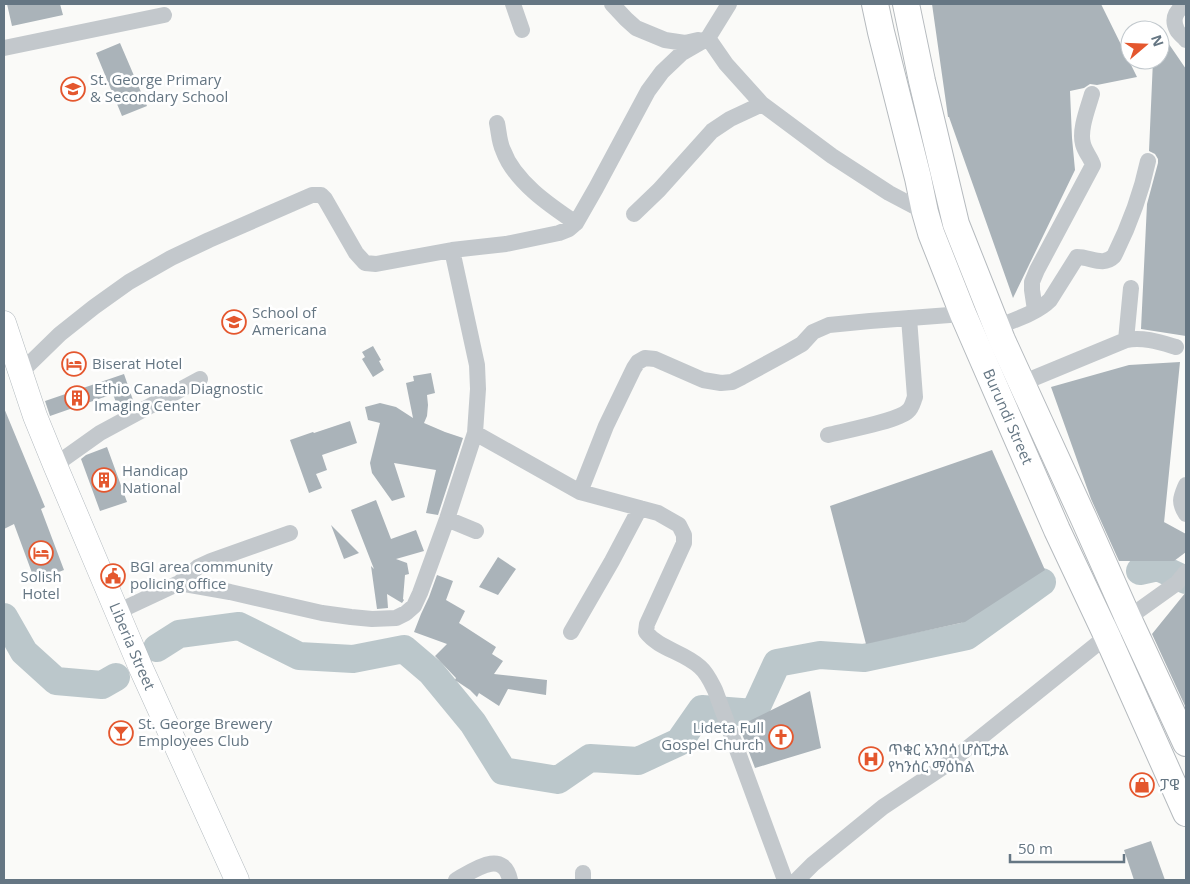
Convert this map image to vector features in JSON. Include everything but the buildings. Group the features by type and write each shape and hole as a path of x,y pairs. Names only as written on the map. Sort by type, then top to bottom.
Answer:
{"main road":[{"name":"Burundi Street","path":"875,4 880,32 928,222 963,314 1057,530 1107,636 1186,813"},
{"name":"Burundi Street","path":"908,15 956,224 1002,340 1128,618 1183,729"},
{"path":"880,32 908,15"},
{"path":"928,222 956,224"},
{"path":"1019,443 1044,430"}],"street":[{"path":"513,4 522,30"},
{"path":"612,4 636,28 665,40 685,43 708,38"},
{"path":"20,373 60,334 129,282 201,244 312,195 321,195 325,199 356,253 364,263 376,264 452,250 506,244 559,233 569,229 576,223 648,91 662,72 682,53 708,38 730,4"},
{"path":"1186,4 1178,9 1175,17 1177,30 1186,40"},
{"path":"4,48 164,15"},
{"path":"708,38 726,64 762,104 928,222"},
{"path":"1036,310 1032,282 1036,270 1093,165 1085,151 1082,138 1092,94"},
{"path":"634,214 659,190 712,131 730,119 762,104"},
{"path":"498,123 502,148 514,169 549,205 576,223"},
{"path":"997,327 1046,304 1077,256 1104,262 1114,256 1133,212 1148,161"},
{"path":"179,583 230,592 322,613 372,619 396,618 414,606 447,519 475,433 478,365 452,250"},
{"path":"1126,340 1132,288"},
{"path":"580,492 606,426 638,362 646,358 656,359 703,380 721,384 742,378 802,344 813,332 829,325 963,314"},
{"path":"828,435 892,419 909,411 914,397 909,318"},
{"name":"Liberia Street","path":"4,323 35,416 136,659 237,880"},
{"path":"1022,383 1126,340 1146,339 1176,346"},
{"path":"55,465 100,434 200,379"},
{"path":"475,433 580,492 658,513 678,525 684,535 684,543 647,624 646,632 658,643 700,667 715,690 785,880"},
{"path":"1186,485 1181,497 1182,507 1186,514"},
{"path":"571,632 640,508"},
{"path":"447,519 476,531"},
{"path":"117,612 179,583 198,567 211,561 290,533"},
{"path":"796,880 883,807 948,763 1128,618 1182,578"},
{"path":"1151,736 1183,729"},
{"path":"456,880 492,863 499,864 505,868 510,880"}],"waterway":[{"path":"1140,571 1158,567 1186,580"},
{"path":"157,648 179,634 239,626 299,656 353,659 404,649 431,672 473,723 503,771 558,780 590,758 638,761 679,742 702,709 754,713 777,663 820,655 864,658 967,636 1042,582"},
{"path":"4,617 24,652 56,681 102,685 116,677"}],"place":[{"name":"St. George Primary & Secondary School","path":"73,89"},
{"name":"School of Americana","path":"234,322"},
{"name":"Biserat Hotel","path":"74,364"},
{"name":"Ethio Canada Diagnostic Imaging Center","path":"77,398"},
{"name":"Handicap National","path":"104,480"},
{"name":"Solish Hotel","path":"41,553"},
{"name":"BGI area community policing office","path":"113,576"},
{"name":"St. George Brewery Employees Club","path":"121,733"},
{"name":"Lideta Full Gospel Church","path":"781,737"},
{"name":"ጥቁር አንበሳ ሆስፒታል የካንሰር ማዕከል","path":"871,759"},
{"name":"ፓዌ","path":"1142,785"}]}
